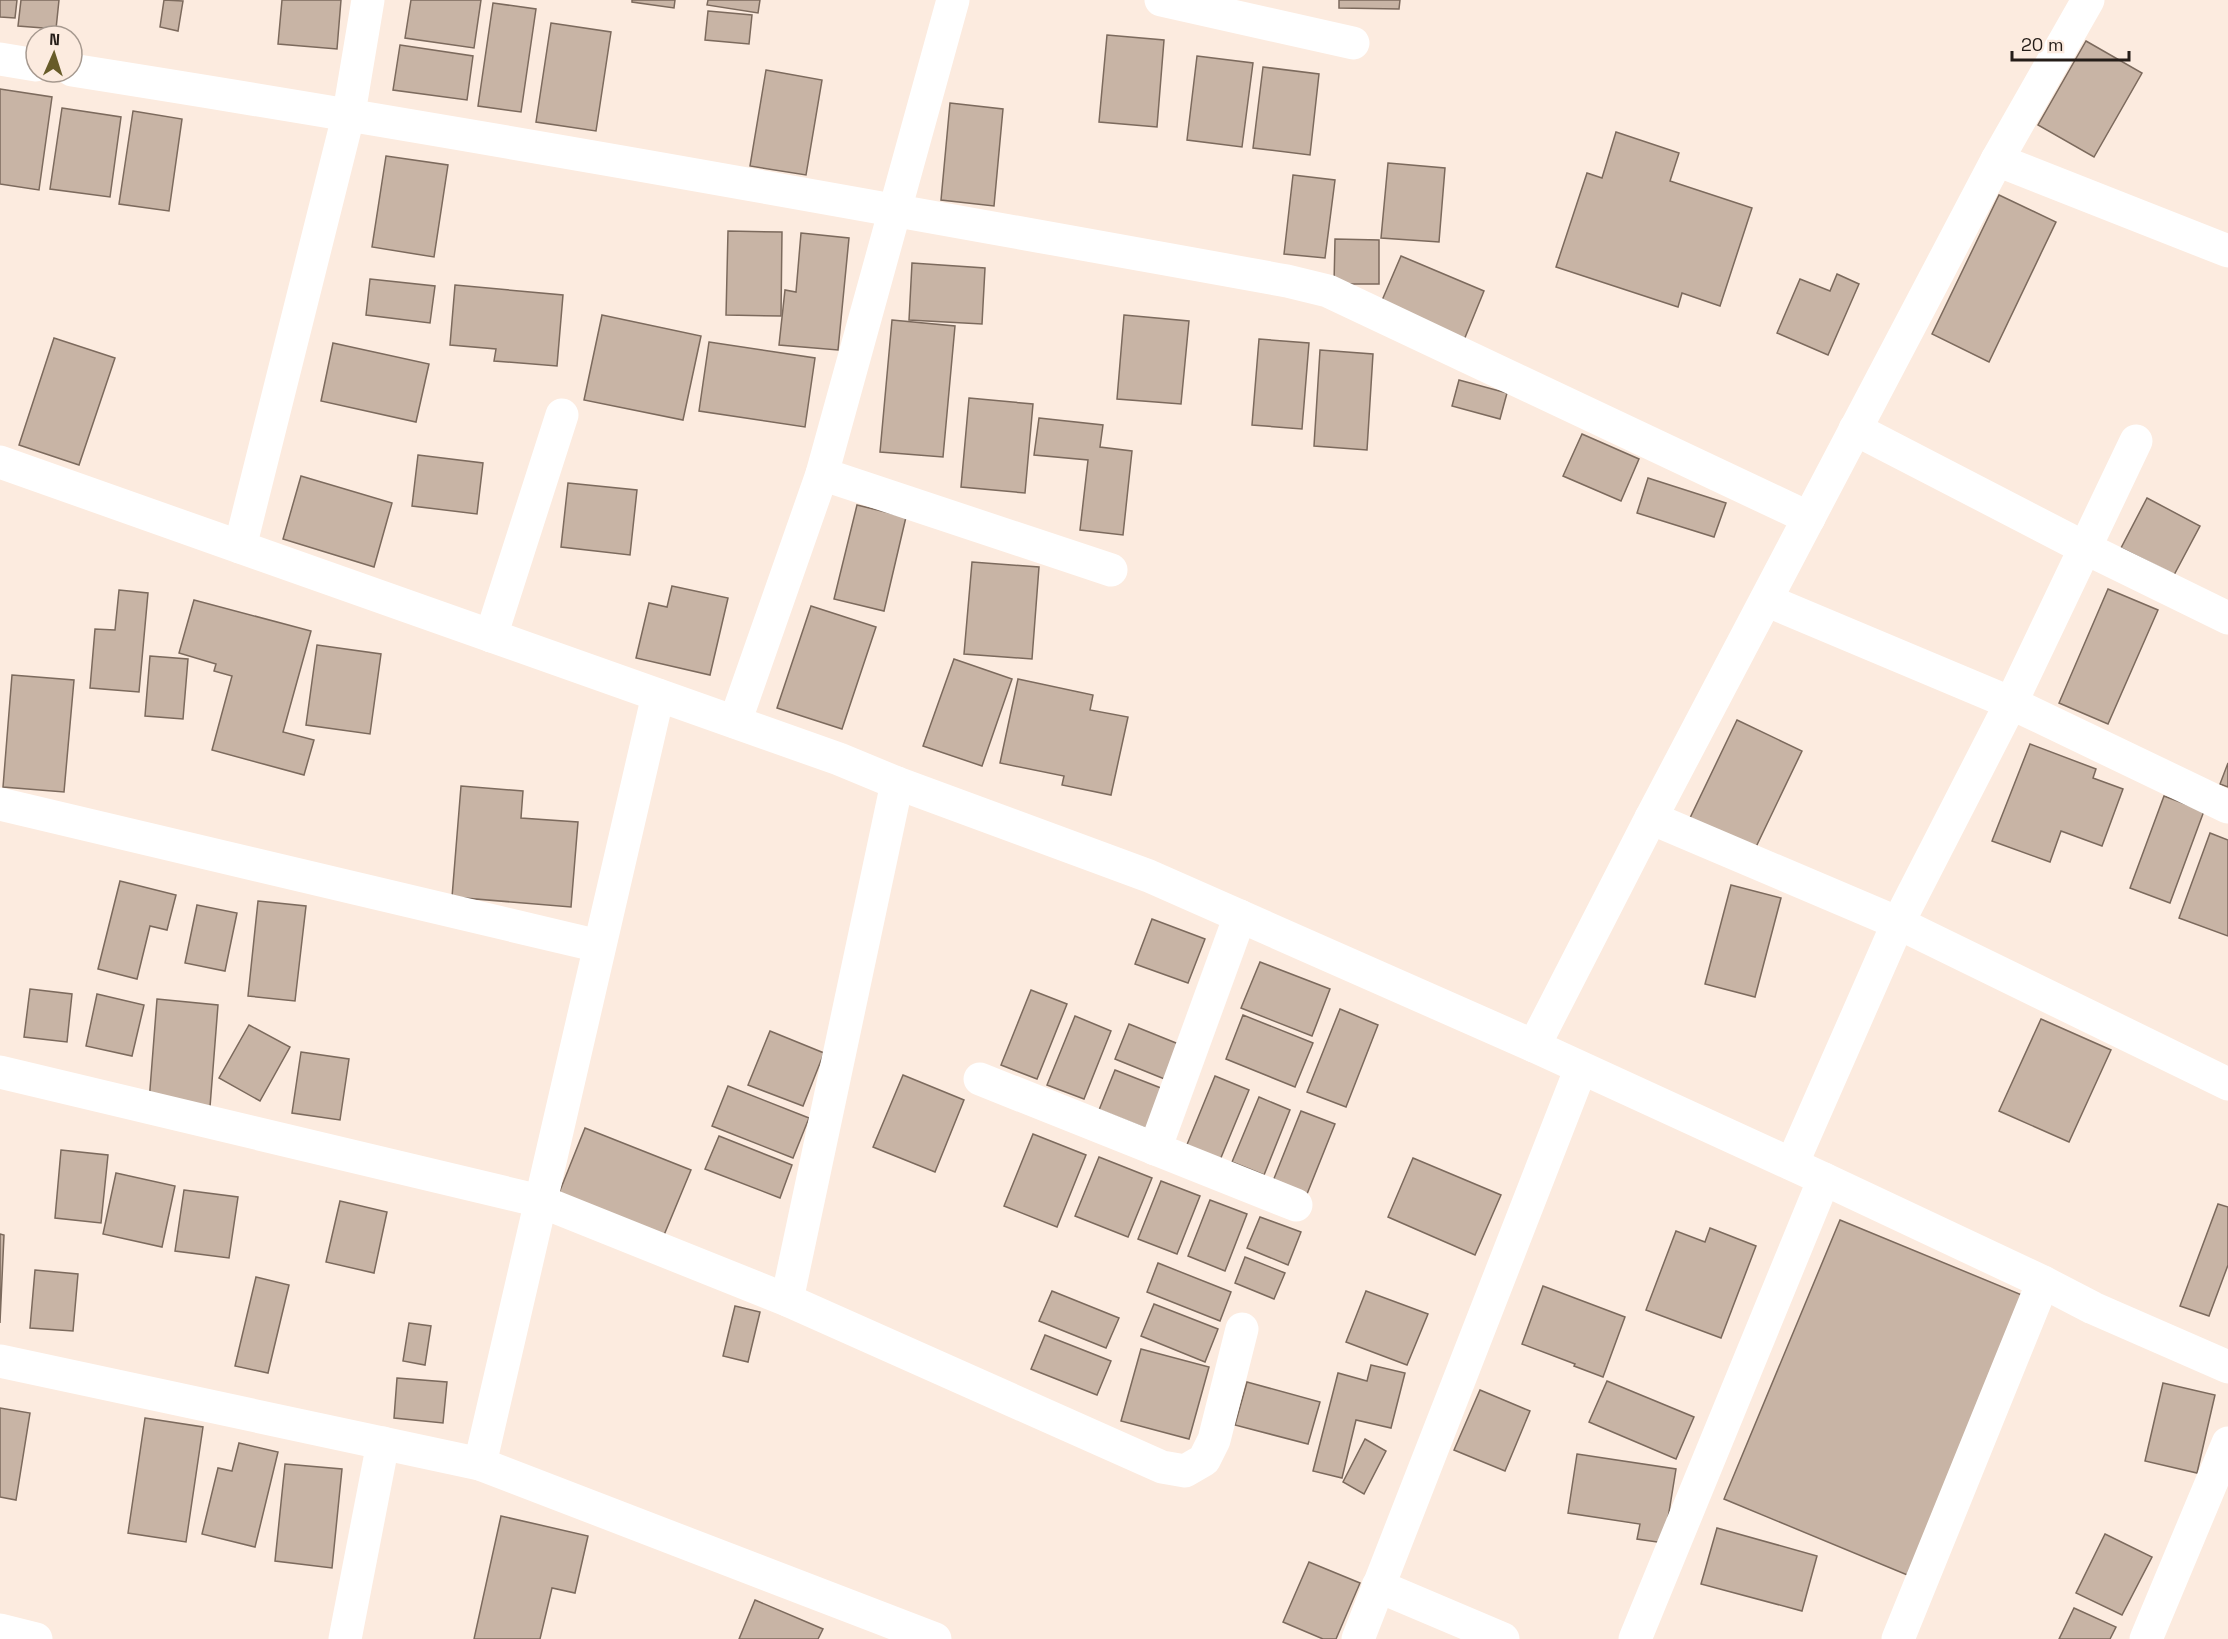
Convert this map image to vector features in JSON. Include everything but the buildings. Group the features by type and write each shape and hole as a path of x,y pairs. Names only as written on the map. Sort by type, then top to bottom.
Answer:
{"street":[{"path":"240,547 349,113 368,0"},
{"path":"735,722 822,474 953,0"},
{"path":"1161,0 1353,43"},
{"path":"1533,1046 1997,160 2088,0"},
{"path":"0,59 24,63"},
{"path":"84,72 349,113 1287,281 1328,291 1809,518"},
{"path":"1997,160 2228,250"},
{"path":"491,636 562,415"},
{"path":"1855,429 2085,548 2228,618"},
{"path":"1792,1164 1898,923 2011,702 2136,441"},
{"path":"0,462 839,759 897,783 1149,876 1533,1046 1792,1164 2043,1282 2093,1308 2228,1366"},
{"path":"822,474 1111,570"},
{"path":"1766,600 2011,702 2228,807"},
{"path":"480,1464 658,695"},
{"path":"787,1300 897,783"},
{"path":"0,804 599,946"},
{"path":"1651,818 1898,923 2228,1084"},
{"path":"1155,1149 1240,916"},
{"path":"1358,1639 1581,1068"},
{"path":"0,1072 540,1201 787,1300 1162,1467 1185,1471 1204,1460 1214,1440 1242,1329"},
{"path":"980,1079 1296,1205"},
{"path":"1635,1639 1824,1179"},
{"path":"1898,1639 2043,1282"},
{"path":"0,1361 480,1464 935,1639"},
{"path":"345,1639 383,1443"},
{"path":"2146,1639 2228,1443"},
{"path":"1378,1586 1503,1639"},
{"path":"0,1630 36,1639"}]}
